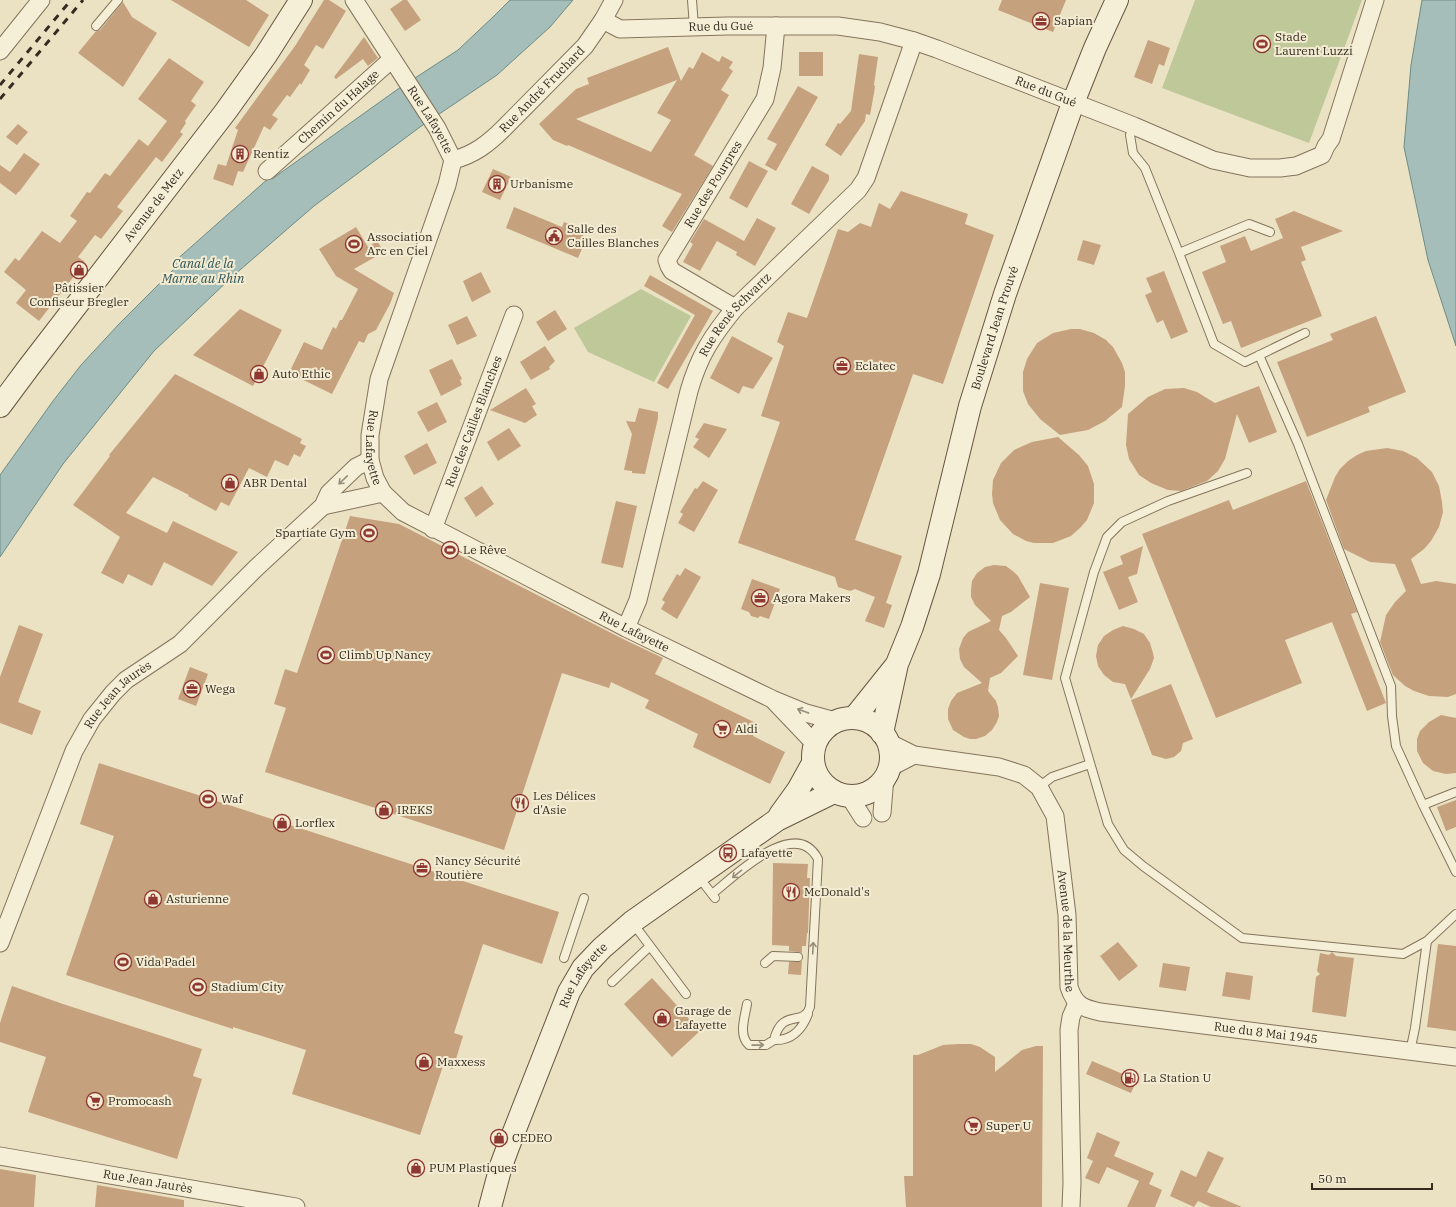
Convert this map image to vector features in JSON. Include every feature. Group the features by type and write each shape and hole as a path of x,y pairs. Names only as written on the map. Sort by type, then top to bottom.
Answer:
{"street":[{"path":"0,51 41,0"},
{"name":"Avenue de Metz","path":"0,406 226,111 266,54 301,0"},
{"name":"Rue Lafayette","path":"354,0 437,128 453,160 447,185 379,379 370,435 370,460 375,478 383,493 403,512 433,529 626,628 772,699 806,712 845,720"},
{"name":"Rue André Fruchard","path":"453,160 472,154 492,140 579,53 603,20 614,0"},
{"name":"Boulevard Jean Prouvé","path":"885,738 898,664 929,574 970,406 1005,294 1073,103 1094,48 1117,0"},
{"name":"Rue du Gué","path":"603,20 620,30 727,26 838,26 880,32 937,49 1134,126 1213,160 1250,168 1280,168 1296,166 1322,155 1331,139 1375,0"},
{"name":"Rue des Pourpres","path":"735,308 672,271 667,260 765,99 771,73 776,26"},
{"name":"Rue René Schvartz","path":"626,628 638,600 695,371 707,345 735,308 863,184 914,41"},
{"name":"Chemin du Halage","path":"267,170 392,59"},
{"name":"Rue des Cailles Blanches","path":"433,529 514,315"},
{"name":"Rue Jean Jaurès","path":"0,943 74,751 92,718 126,680 180,644 256,568 323,506 330,493 340,482 356,467 370,460"},
{"path":"323,506 383,493"},
{"name":"Boulevard Jean Prouvé","path":"845,720 898,664"},
{"name":"Rue Lafayette","path":"772,699 814,754 798,790 777,820"},
{"path":"863,818 842,794 824,785 817,775 814,754 819,735 826,727 845,720 870,722 885,738 891,759 887,772 882,813"},
{"name":"Avenue de la Meurthe","path":"885,738 914,755 999,767 1024,775 1039,787 1054,816 1067,915 1069,987 1072,996 1077,1003 1071,1017 1069,1030 1072,1183 1071,1207"},
{"path":"842,794 860,795 870,792 879,785 887,772 914,755"},
{"name":"Rue Lafayette","path":"490,1207 506,1153 574,981 582,968 632,922 777,820 842,794"},
{"name":"Rue du 8 Mai 1945","path":"1077,1003 1084,1008 1100,1012 1456,1057"},
{"name":"Rue Jean Jaurès","path":"0,1156 246,1203 296,1207"}],"lane":[{"path":"96,26 118,0"},
{"path":"692,0 694,27"},
{"path":"1134,126 1130,135 1133,153 1145,168 1214,344 1245,362 1305,333"},
{"path":"1179,253 1249,224 1270,232"},
{"path":"1259,355 1298,444 1390,686 1396,746 1422,805 1456,872"},
{"path":"1247,473 1168,501 1122,522 1107,537 1094,572 1065,678 1108,824 1124,850 1143,866 1242,938 1402,954 1427,941 1456,914"},
{"path":"1039,787 1052,777 1090,764"},
{"path":"1422,805 1456,792"},
{"path":"698,875 713,896 755,859 770,850 783,845 799,843 808,846 814,851 818,859 810,1007 804,1023 797,1032 783,1040 774,1040 766,1045 749,1045 743,1035 746,1004"},
{"path":"564,958 584,898"},
{"path":"632,922 686,994"},
{"path":"1410,1052 1415,1028 1427,941"},
{"path":"612,982 650,946"},
{"path":"765,963 773,956 798,957"},
{"path":"774,1040 776,1030 786,1020 804,1017 808,1014"}],"green space":[{"name":"Stade Laurent Luzzi","path":"1195,0 1362,0 1309,143 1162,88"},
{"path":"641,289 691,316 654,382 588,352 574,328"}],"water":[{"name":"Canal de la Marne au Rhin","path":"510,0 573,0 550,27 497,75 420,127 314,206 233,276 154,351 63,464 0,557 0,475 53,401 81,365 119,324 177,266 174,262 270,177 272,179 398,89 458,50"},
{"path":"1422,0 1456,0 1456,346 1428,260 1404,147 1411,65"}],"building":[{"path":"171,0 246,0 269,15 249,47"},
{"path":"324,0 329,0 346,11 323,49 316,45 304,65 310,70 301,85 300,83 290,97 287,95 272,115 278,119 270,130 264,126 243,172 238,171 233,186 213,179 218,164 226,166 238,130 235,128 295,46"},
{"path":"403,0 407,0 421,20 405,31 390,9"},
{"name":"Sapian","path":"1002,0 1066,0 1053,32 998,10"},
{"path":"123,2 132,17 157,33 123,87 78,53 96,31 100,30"},
{"path":"364,37 378,58 368,66 363,59 336,79 334,77"},
{"path":"1148,40 1170,48 1164,66 1159,64 1152,84 1134,77"},
{"path":"668,47 681,81 689,67 693,69 702,52 719,62 722,56 733,62 729,68 733,71 721,90 729,95 694,155 713,166 672,232 662,226 682,194 553,140 539,124 576,89 589,84 587,78","holes":["677,80 657,113 671,120 651,152 576,119"]},
{"path":"799,52 823,52 823,76 799,76"},
{"path":"859,54 878,57 874,93 870,115 866,114 865,121 841,156 825,145 838,123 840,124 851,111"},
{"path":"169,58 204,82 191,101 196,105 185,121 186,123 180,132 183,134 162,162 156,157 117,207 123,211 101,239 95,235 78,257 85,262 39,321 16,303 26,290 4,272 15,258 19,261 42,231 60,243 77,221 70,216 87,192 90,193 105,173 110,176 139,139 148,146 167,121 138,99"},
{"path":"798,86 818,97 776,171 765,165 777,144 767,139"},
{"path":"18,124 28,132 17,145 6,137"},
{"path":"24,153 40,164 16,195 0,183 0,165 10,172"},
{"path":"749,161 768,171 747,208 729,198"},
{"path":"812,166 829,175 829,180 809,214 791,204"},
{"name":"Urbanisme","path":"493,169 511,177 500,200 482,192"},
{"path":"901,191 968,214 965,224 994,235 943,384 913,374 855,540 902,556 886,603 892,605 884,628 865,621 875,597 855,589 850,591 838,587 835,577 738,543 780,422 761,416 784,346 777,342 788,312 807,318 838,229 848,232 860,223 871,227 879,203 890,209"},
{"name":"Salle des Cailles Blanches","path":"514,207 562,227 564,222 585,231 581,240 585,242 578,258 506,228"},
{"path":"1294,211 1343,231 1301,247 1306,260 1301,262 1322,316 1241,348 1231,321 1223,324 1202,272 1226,262 1220,246 1245,236 1251,251 1283,238 1275,219"},
{"path":"757,218 776,228 755,266 736,255 737,252 717,241 700,271 683,262 693,244 690,242 704,219 744,241"},
{"path":"356,227 368,247 377,241 384,252 354,269 394,293 390,304 376,330 368,334 364,343 359,341 332,394 289,373 304,342 322,350 333,327 336,329 340,320 342,320 358,289 336,276 319,249"},
{"path":"1083,240 1101,245 1094,265 1077,260"},
{"path":"1164,271 1188,332 1171,339 1163,320 1157,323 1145,295 1152,292 1146,278"},
{"path":"481,272 491,292 472,302 463,281"},
{"path":"650,275 713,311 668,389 657,383 695,315 644,286"},
{"path":"240,309 282,330 253,386 193,355"},
{"path":"555,310 567,329 548,341 536,322"},
{"path":"467,316 477,336 457,345 448,325"},
{"path":"1376,316 1406,392 1368,407 1370,412 1307,437 1277,362 1333,340 1330,334"},
{"path":"1071,329 1080,329 1094,333 1106,340 1113,347 1125,372 1125,386 1122,407 1105,421 1088,430 1060,435 1040,419 1028,404 1023,391 1023,372 1027,359 1037,343 1053,333"},
{"path":"732,336 773,358 753,389 743,386 739,394 710,378"},
{"path":"545,346 555,361 549,367 550,369 531,380 520,362"},
{"path":"452,359 462,379 460,380 462,385 441,396 429,370"},
{"path":"175,374 302,439 300,443 306,446 300,457 294,454 288,466 275,460 267,477 249,468 229,506 221,502 216,511 188,496 189,495 153,477 126,513 167,533 173,521 238,552 212,586 164,562 152,586 128,574 123,584 101,573 120,537 73,505 110,456 109,455"},
{"path":"1259,386 1277,432 1249,443 1237,414 1225,459 1218,471 1207,481 1181,491 1168,490 1151,483 1139,475 1129,459 1126,445 1128,414 1148,397 1165,389 1184,388 1197,392 1215,403"},
{"path":"526,388 536,404 532,406 537,415 525,423 490,410"},
{"path":"437,402 447,422 428,432 417,412"},
{"path":"639,408 658,412 658,418 645,474 632,473 632,471 624,470 632,434 626,421 635,422"},
{"path":"704,423 727,429 709,458 693,447 699,439 695,437"},
{"path":"509,428 521,446 498,461 487,442"},
{"path":"1058,437 1079,455 1088,466 1094,484 1094,503 1087,520 1071,536 1053,543 1034,543 1026,541 1013,534 1000,520 993,503 993,480 1001,463 1014,450 1032,442"},
{"path":"427,443 437,463 414,475 404,456"},
{"path":"1387,448 1403,451 1417,458 1432,472 1439,486 1443,512 1439,527 1431,541 1424,549 1411,559 1421,584 1436,581 1456,584 1456,694 1448,697 1429,696 1414,691 1405,686 1393,675 1380,642 1386,615 1395,602 1406,591 1395,564 1370,562 1344,549 1326,500 1335,477 1348,461 1366,451"},
{"path":"703,481 718,490 694,532 678,523 683,514 680,512 695,488 697,489"},
{"path":"1306,481 1357,612 1351,614 1386,703 1367,711 1332,622 1285,640 1302,683 1216,718 1142,534 1229,500 1233,510"},
{"path":"482,486 494,504 476,517 464,498"},
{"path":"616,501 637,506 623,568 601,563"},
{"path":"350,516 399,524 663,658 655,674 758,724 753,736 785,752 770,784 693,747 698,734 645,708 649,700 611,682 609,688 562,673 504,850 265,772 286,708 274,704 285,669 297,673"},
{"path":"1143,546 1137,574 1128,577 1138,602 1119,610 1103,572 1123,564 1120,556"},
{"path":"994,565 1006,566 1014,572 1018,576 1030,597 1011,612 1002,616 999,630 1018,656 1001,673 990,678 988,691 996,701 998,707 999,716 997,722 992,730 985,736 970,739 953,730 948,719 948,709 951,701 957,693 982,683 964,667 960,659 959,649 963,638 968,632 991,621 975,605 971,597 971,590 972,581 977,573 985,567"},
{"path":"685,568 701,577 677,619 661,609 665,602 662,600 677,574 680,576"},
{"path":"752,579 780,589 769,619 760,616 758,618 751,616 749,612 741,609"},
{"path":"1040,583 1069,588 1052,680 1023,675"},
{"path":"19,625 43,634 18,702 41,711 32,735 0,723 0,677"},
{"path":"1123,626 1144,634 1150,643 1154,658 1150,669 1131,699 1125,684 1113,682 1104,675 1098,666 1096,656 1098,645 1104,636"},
{"name":"Wega","path":"190,667 208,674 196,706 178,699"},
{"path":"1171,684 1193,739 1183,743 1181,751 1174,757 1166,759 1152,755 1131,700"},
{"path":"1441,715 1456,718 1456,773 1446,774 1433,771 1423,763 1417,751 1417,739 1420,731 1429,722"},
{"path":"99,763 559,912 542,964 483,944 454,1033 463,1036 453,1069 443,1066 420,1135 292,1094 306,1050 233,1027 233,1029 66,975 114,836 80,824"},
{"path":"1456,800 1456,827 1446,831 1437,807"},
{"name":"McDonald's","path":"773,863 808,864 807,878 810,878 808,933 806,946 802,946 802,953 789,951 789,946 772,945"},
{"path":"1118,942 1138,966 1119,981 1100,956"},
{"path":"1438,944 1456,946 1456,1031 1427,1027"},
{"path":"1332,952 1336,956 1354,958 1346,1017 1312,1012 1316,977 1320,974 1317,971 1320,953 1329,955"},
{"path":"802,961 801,975 788,974 789,962"},
{"path":"1163,963 1190,967 1186,991 1159,987"},
{"path":"1226,972 1253,976 1250,1000 1222,996"},
{"name":"Garage de Lafayette","path":"652,978 700,1031 672,1057 624,1004"},
{"path":"12,986 202,1049 193,1076 202,1079 177,1159 28,1112 46,1057 0,1042 0,1023"},
{"path":"971,1044 980,1047 995,1057 995,1072 1022,1050 1036,1046 1043,1046 1042,1207 906,1207 904,1176 913,1176 913,1055 918,1055 943,1045"},
{"path":"1092,1061 1137,1080 1131,1093 1086,1074"},
{"path":"1097,1132 1120,1142 1114,1156 1154,1173 1149,1184 1162,1190 1155,1207 1127,1207 1139,1181 1107,1167 1099,1184 1085,1178 1093,1161 1087,1158"},
{"path":"1208,1151 1224,1158 1207,1192 1242,1207 1211,1207 1198,1201 1194,1207 1170,1196 1181,1170 1196,1177"},
{"path":"0,1169 36,1175 34,1207 0,1207"},
{"path":"97,1185 184,1200 184,1207 95,1207"}],"railway":[{"path":"0,85 71,0"},
{"path":"0,99 83,0"}],"place":[{"name":"Sapian","path":"1041,21"},
{"name":"Stade Laurent Luzzi","path":"1262,44"},
{"name":"Rentiz","path":"240,154"},
{"name":"Urbanisme","path":"497,184"},
{"name":"Salle des Cailles Blanches","path":"554,236"},
{"name":"Association Arc en Ciel","path":"354,244"},
{"name":"Pâtissier Confiseur Bregler","path":"79,270"},
{"name":"Eclatec","path":"842,366"},
{"name":"Auto Ethic","path":"259,374"},
{"name":"ABR Dental","path":"230,483"},
{"name":"Spartiate Gym","path":"369,533"},
{"name":"Le Rêve","path":"450,550"},
{"name":"Agora Makers","path":"760,598"},
{"name":"Climb Up Nancy","path":"326,655"},
{"name":"Wega","path":"192,689"},
{"name":"Aldi","path":"722,729"},
{"name":"Waf","path":"208,799"},
{"name":"Les Délices d'Asie","path":"520,803"},
{"name":"IREKS","path":"384,810"},
{"name":"Lorflex","path":"282,823"},
{"name":"Lafayette","path":"728,853"},
{"name":"Nancy Sécurité Routière","path":"422,868"},
{"name":"McDonald's","path":"791,892"},
{"name":"Asturienne","path":"153,899"},
{"name":"Vida Padel","path":"123,962"},
{"name":"Stadium City","path":"198,987"},
{"name":"Garage de Lafayette","path":"662,1018"},
{"name":"Maxxess","path":"424,1062"},
{"name":"La Station U","path":"1130,1078"},
{"name":"Promocash","path":"95,1101"},
{"name":"Super U","path":"973,1126"},
{"name":"CEDEO","path":"499,1138"},
{"name":"PUM Plastiques","path":"416,1168"}]}
